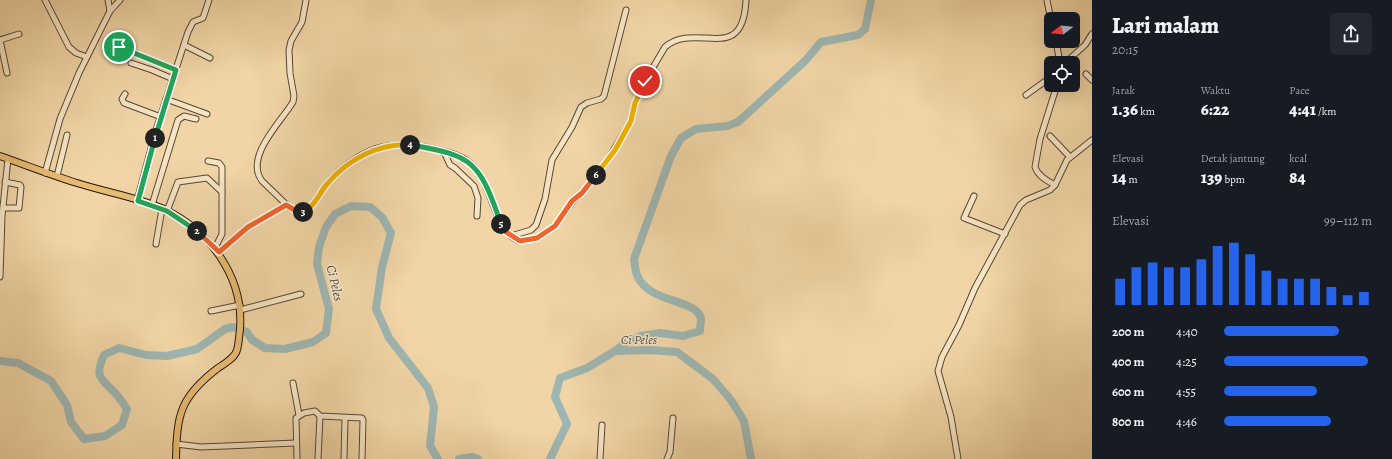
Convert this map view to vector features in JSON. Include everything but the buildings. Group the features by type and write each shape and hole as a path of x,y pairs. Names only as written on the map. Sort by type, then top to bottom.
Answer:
{"main road":[{"path":"0,156 45,173 152,205 164,210 198,232 217,250 232,278 240,307 241,317 239,340 234,355 196,387 188,396 182,407 176,444 176,459"}],"street":[{"path":"45,0 69,47 76,53 87,57"},
{"path":"108,0 110,11"},
{"path":"45,173 60,119 87,57 110,11 120,0"},
{"path":"138,201 166,99 184,45 193,22 203,18 209,0"},
{"path":"306,0 302,22 291,41 289,50 289,63 294,94 293,102 267,140 256,163 259,176 286,205 298,212 306,210 332,178 358,158 377,148 408,145 444,152 469,162 476,169 490,192 502,226 511,236 520,241 527,241 542,235 555,226 572,201 582,193 615,150 631,121 635,103 645,81 665,48 670,43 686,38 718,38 733,36 741,27 744,18 746,0"},
{"path":"1047,0 1049,12"},
{"path":"511,236 531,230 536,225 545,199 552,160 572,127 581,107 601,99 604,96 626,10"},
{"path":"7,74 2,58 0,40 19,34"},
{"path":"1073,56 1085,45 1092,34"},
{"path":"184,45 210,58"},
{"path":"1085,45 1092,45"},
{"path":"119,47 176,70"},
{"path":"131,64 173,78"},
{"path":"1086,74 1092,80"},
{"path":"1026,95 1044,82"},
{"path":"1055,92 1040,139 1035,167 1043,178 1055,185"},
{"path":"125,94 122,99 124,102 161,117"},
{"path":"166,99 206,114"},
{"path":"152,205 178,120 184,116 196,119"},
{"path":"57,176 67,135"},
{"path":"1050,136 1070,157"},
{"path":"958,459 951,417 938,371 942,357 959,325 975,288 1020,205 1026,200 1046,193 1055,185 1064,165 1070,157 1092,140"},
{"path":"444,152 450,165 474,186 478,198 477,216"},
{"path":"0,277 1,216 3,208 2,195 8,159"},
{"path":"208,161 219,163 222,167 222,234 217,250"},
{"path":"156,244 164,210 178,182 207,178 222,192"},
{"path":"3,208 19,208 21,187 20,185 5,182"},
{"path":"974,196 964,218 1005,234"},
{"path":"217,250 248,227 286,205"},
{"path":"211,311 240,307 301,294"},
{"path":"292,383 299,415"},
{"path":"297,459 296,418 299,415 315,411 320,416 362,418 362,459"},
{"path":"318,459 320,416"},
{"path":"344,459 345,418"},
{"path":"667,459 670,452 673,418"},
{"path":"600,459 602,425"},
{"path":"176,444 201,447 296,443"}],"waterway":[{"path":"615,351 625,343 641,336 660,333 683,336 700,331 701,319 698,312 691,307 651,291 643,284 637,275 634,259 671,156 681,138 696,129 727,126 738,122 805,61 821,42 858,35 865,29 871,0"},
{"name":"Ci Peles","path":"0,361 18,363 51,381 67,405 71,422 84,439 105,436 122,425 127,409 116,394 103,381 99,373 104,355 119,348 146,355 167,356 197,349 225,329 233,327 247,332 252,340 265,348 285,349 313,342 326,333 329,309 317,264 319,247 326,227 335,214 351,206 370,207 382,217 391,233 382,267 376,309 389,338 428,388 434,407 430,446 438,459"},
{"name":"Ci Peles","path":"550,459 567,424 555,397 560,378 587,368 615,351 650,350 677,352 713,379 731,400 744,421 751,459"},
{"name":"Ci Peles","path":"459,459 472,457 478,459"}],"route":[{"path":"119,47 176,70 156,130 138,201 167,211 184,221 219,252 234,237 256,221 286,205 298,212 303,212 306,210 310,207 332,178 364,154 377,148 402,145 437,149 455,155 469,162 484,180 490,192 502,226 506,232 514,239 520,241 527,241 537,238 555,226 564,215 572,201 582,193 615,150 631,121 635,103 645,81"}]}
